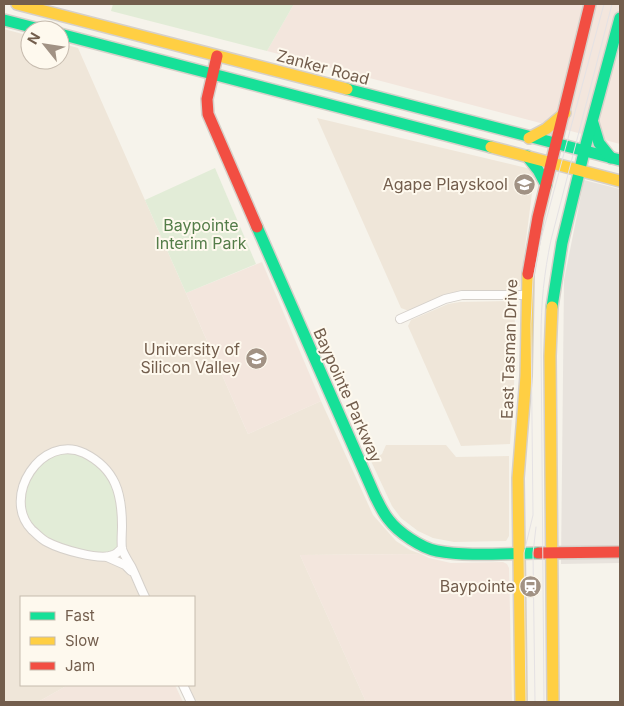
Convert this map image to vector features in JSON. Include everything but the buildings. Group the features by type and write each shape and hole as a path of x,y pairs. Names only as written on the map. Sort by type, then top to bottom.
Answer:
{"main road":[{"name":"Zanker Road","path":"17,4 616,159"},
{"name":"East Tasman Drive","path":"521,702 518,470 526,376 526,295 530,256 590,4"},
{"path":"553,702 551,319 559,254 584,151 620,18"},
{"path":"4,20 20,24"},
{"name":"Zanker Road","path":"70,37 620,181"},
{"name":"Baypointe Parkway","path":"217,56 207,98 208,114 381,508 398,530 409,538 436,550 466,553 620,552"},
{"path":"529,138 546,129 565,113"},
{"path":"592,122 599,143 616,159"},
{"path":"527,156 538,170 546,185"},
{"path":"573,197 584,186 604,177"}],"street":[{"path":"400,320 445,299 462,295 526,295"},
{"path":"122,548 114,555 100,557 69,550 47,542 30,528 20,502 22,488 34,466 43,458 60,450 76,451 92,458 105,468 118,487 122,506 122,548 145,596"},
{"path":"107,557 125,565 135,574"},
{"path":"183,686 191,702"}],"shaded area":[{"path":"294,4 620,4 620,144 267,51"},
{"path":"4,29 20,33 20,70 70,70 70,46 78,48 248,434 321,401 373,515 396,541 410,550 421,554 300,555 366,702 196,702 188,686 195,686 195,596 20,596 20,686 66,686 38,702 4,702"},
{"path":"317,118 535,170 520,286 512,291 466,291 446,294 409,311 401,308"},
{"path":"584,180 620,189 620,563 561,564 564,280"},
{"path":"262,262 321,401 248,434 186,293"},
{"path":"509,301 515,310 514,390 510,444 461,446 408,326 411,320 448,304"},
{"path":"386,445 446,445 456,457 509,456 509,536 506,541 454,542 433,538 418,531 401,518 392,506 371,461 382,454"},
{"path":"421,554 429,558 451,563 503,562 507,564 509,568 512,702 366,702 300,555"},
{"path":"66,686 175,686 183,702 38,702"}],"green space":[{"path":"113,4 294,4 267,51 111,11"},
{"name":"Baypointe Interim Park","path":"215,168 256,264 186,293 145,200"},
{"path":"61,453 74,454 85,458 103,471 110,480 118,500 119,511 120,547 114,552 91,553 57,543 39,532 29,521 22,501 30,476 48,459"}],"tram line":[{"path":"526,702 524,553 533,515 531,324 533,279 541,239 604,4"},
{"path":"544,702 541,337 543,288 551,240 612,4"},
{"path":"535,702 533,553 536,527"}],"traffic: fast":[{"path":"552,307 562,243 620,18"},
{"path":"4,20 20,24"},
{"path":"70,37 491,147"},
{"path":"347,89 620,160"},
{"path":"593,123 599,143 611,158"},
{"path":"527,156 538,170 546,185"},
{"path":"257,227 375,496 393,525 417,543 437,551 474,554 538,553"}],"traffic: slow":[{"path":"17,4 347,89"},
{"path":"529,138 546,129 565,113"},
{"path":"491,147 620,181"},
{"path":"521,702 518,478 526,376 528,274"},
{"path":"552,307 550,356 553,702"}],"traffic: jam":[{"path":"528,274 538,217 590,4"},
{"path":"217,56 207,99 208,114 257,227"},
{"path":"538,553 620,552"}],"place":[{"name":"Agape Playskool","path":"524,184"},
{"name":"University of Silicon Valley","path":"256,358"},
{"name":"Baypointe","path":"531,586"}]}
